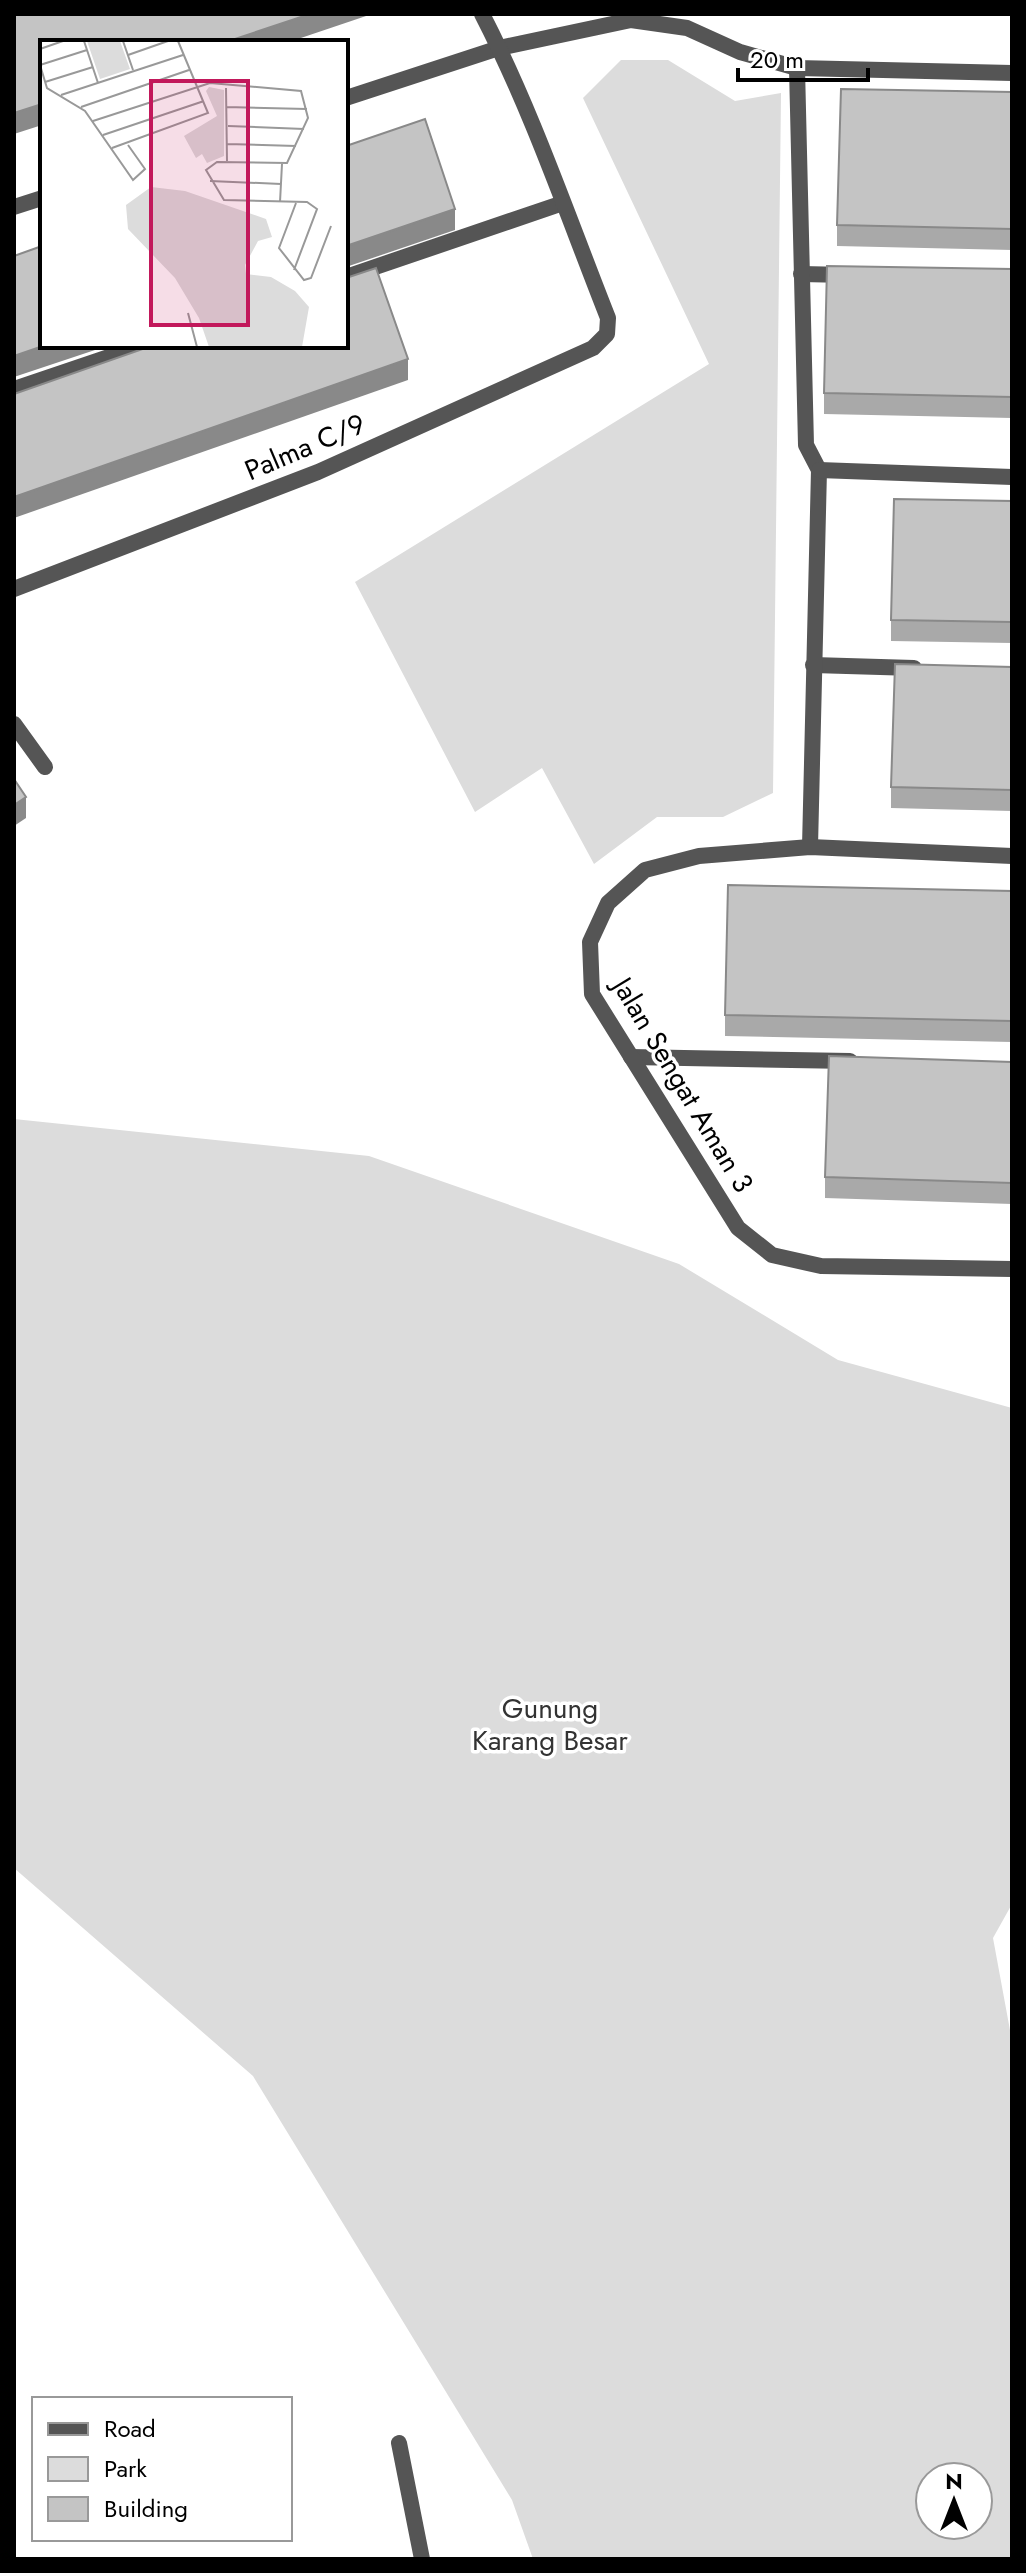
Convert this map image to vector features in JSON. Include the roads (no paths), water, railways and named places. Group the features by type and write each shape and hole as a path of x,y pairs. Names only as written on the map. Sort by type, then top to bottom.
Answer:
{"street":[{"path":"348,276 563,203 482,14"},
{"path":"348,97 499,48 631,20 687,28 740,52 797,68 1012,73"},
{"path":"797,68 806,445 819,470 810,847"},
{"path":"14,207 40,199"},
{"name":"Palma C/9","path":"14,589 318,472 593,348 607,334 608,318 563,203"},
{"path":"801,274 861,275"},
{"path":"14,389 135,348"},
{"path":"819,470 1012,477"},
{"path":"813,665 935,669"},
{"path":"14,724 45,767"},
{"name":"Jalan Sengat Aman 3","path":"1012,856 810,847 699,856 645,870 608,903 590,942 592,994 738,1228 772,1255 821,1266 1012,1269"},
{"path":"631,1057 869,1062"},
{"path":"399,2443 422,2559"}],"park label":[{"name":"Gunung Karang Besar","path":"550,1724"}]}
